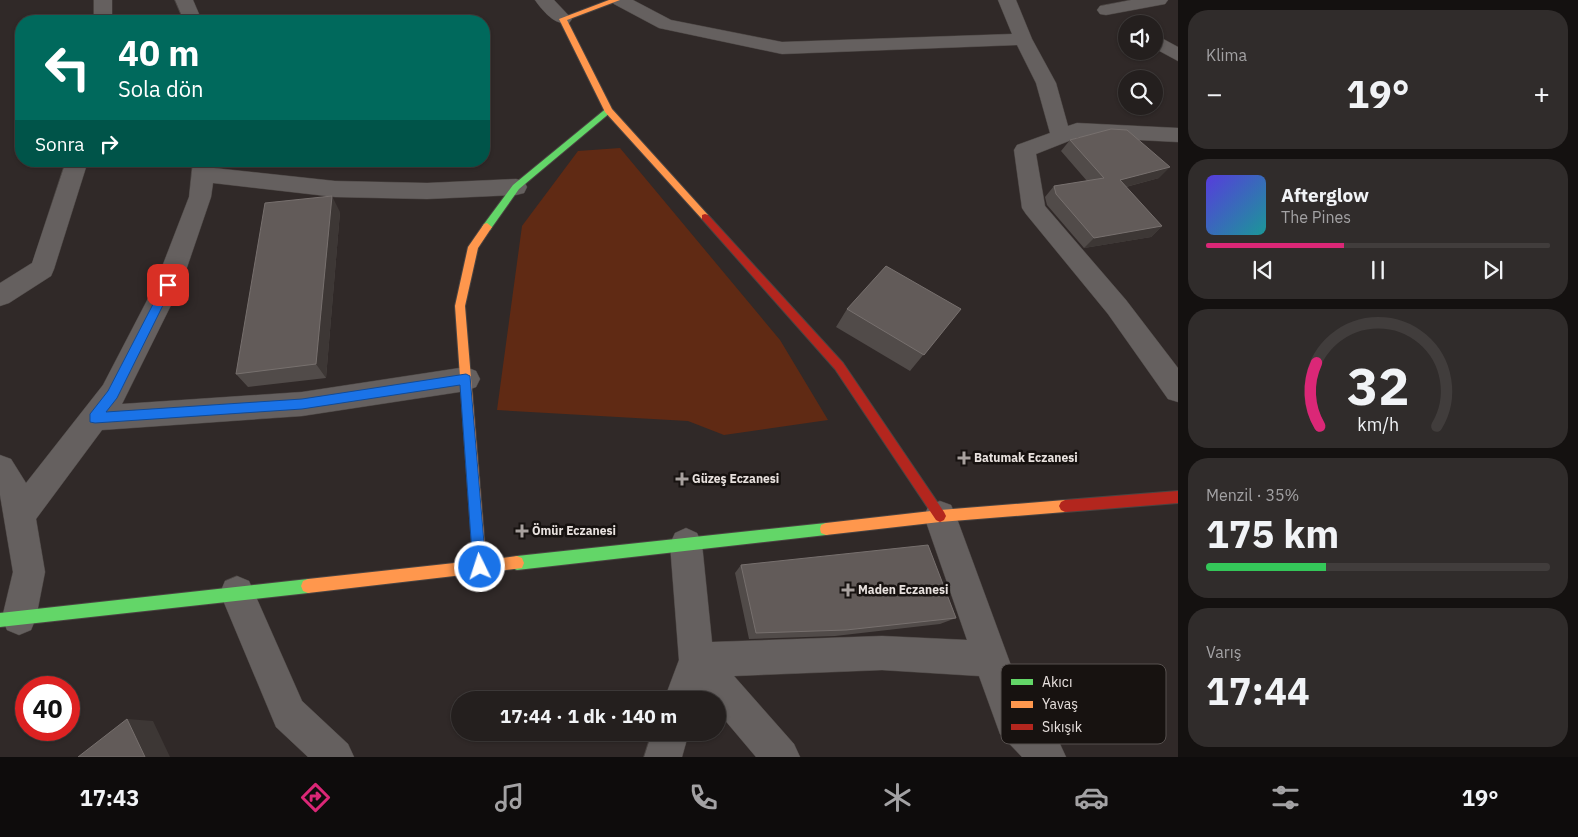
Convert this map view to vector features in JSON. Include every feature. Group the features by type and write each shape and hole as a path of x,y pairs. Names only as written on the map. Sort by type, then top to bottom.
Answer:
{"street":[{"path":"84,0 103,0 103,15"},
{"path":"184,0 190,15"},
{"path":"544,0 563,19 608,110 839,366 940,516 1001,687"},
{"path":"563,19 618,0 665,24 782,48 1023,39"},
{"path":"1007,0 1023,39 1046,83 1061,136"},
{"path":"1091,0 1118,18"},
{"path":"1106,10 1159,0"},
{"path":"1163,46 1178,55"},
{"path":"480,567 460,306 473,247 516,186 608,110"},
{"path":"1178,135 1076,130 1025,150 1034,208 1117,307 1178,390"},
{"path":"0,296 42,269 75,167"},
{"path":"20,515 112,394 168,285 200,197 203,168 335,189 427,192 516,186"},
{"path":"95,418 302,404 466,379"},
{"path":"0,469 17,495 29,572 9,619 940,516 1178,497"},
{"path":"685,691 696,660 686,544"},
{"path":"237,593 289,714 335,757"},
{"path":"696,660 882,653 991,659"},
{"path":"696,660 781,757"},
{"path":"663,757 668,741"},
{"path":"1035,744 1047,757"}],"shaded area":[{"path":"620,148 780,340 828,420 724,435 688,421 497,410 522,226 578,151"}],"building":[{"path":"1111,129 1127,130 1170,167 1120,180 1162,226 1094,238 1056,194 1054,186 1104,178 1070,140"},
{"path":"332,196 316,364 236,374 265,203"},
{"path":"886,266 961,309 924,355 847,309"},
{"path":"928,545 956,618 846,630 756,633 741,565"},
{"path":"127,719 145,757 78,757"}],"traffic: fast":[{"path":"487,227 516,187 608,110"},
{"path":"517,563 826,529"},
{"path":"0,620 308,586"}],"traffic: slow":[{"path":"616,0 563,19 608,110 705,217"},
{"path":"480,567 460,306 473,247 487,227"},
{"path":"826,529 940,516 1065,506"},
{"path":"308,586 517,563"}],"traffic: jam":[{"path":"705,217 839,366 940,516"},
{"path":"1065,506 1178,497"}],"place":[{"name":"Batumak Eczanesi","path":"964,458"},
{"name":"Güzeş Eczanesi","path":"682,479"},
{"name":"Ömür Eczanesi","path":"522,531"},
{"name":"Maden Eczanesi","path":"848,590"}],"route":[{"path":"168,285 112,394 95,418 302,404 466,379 480,567"}]}
